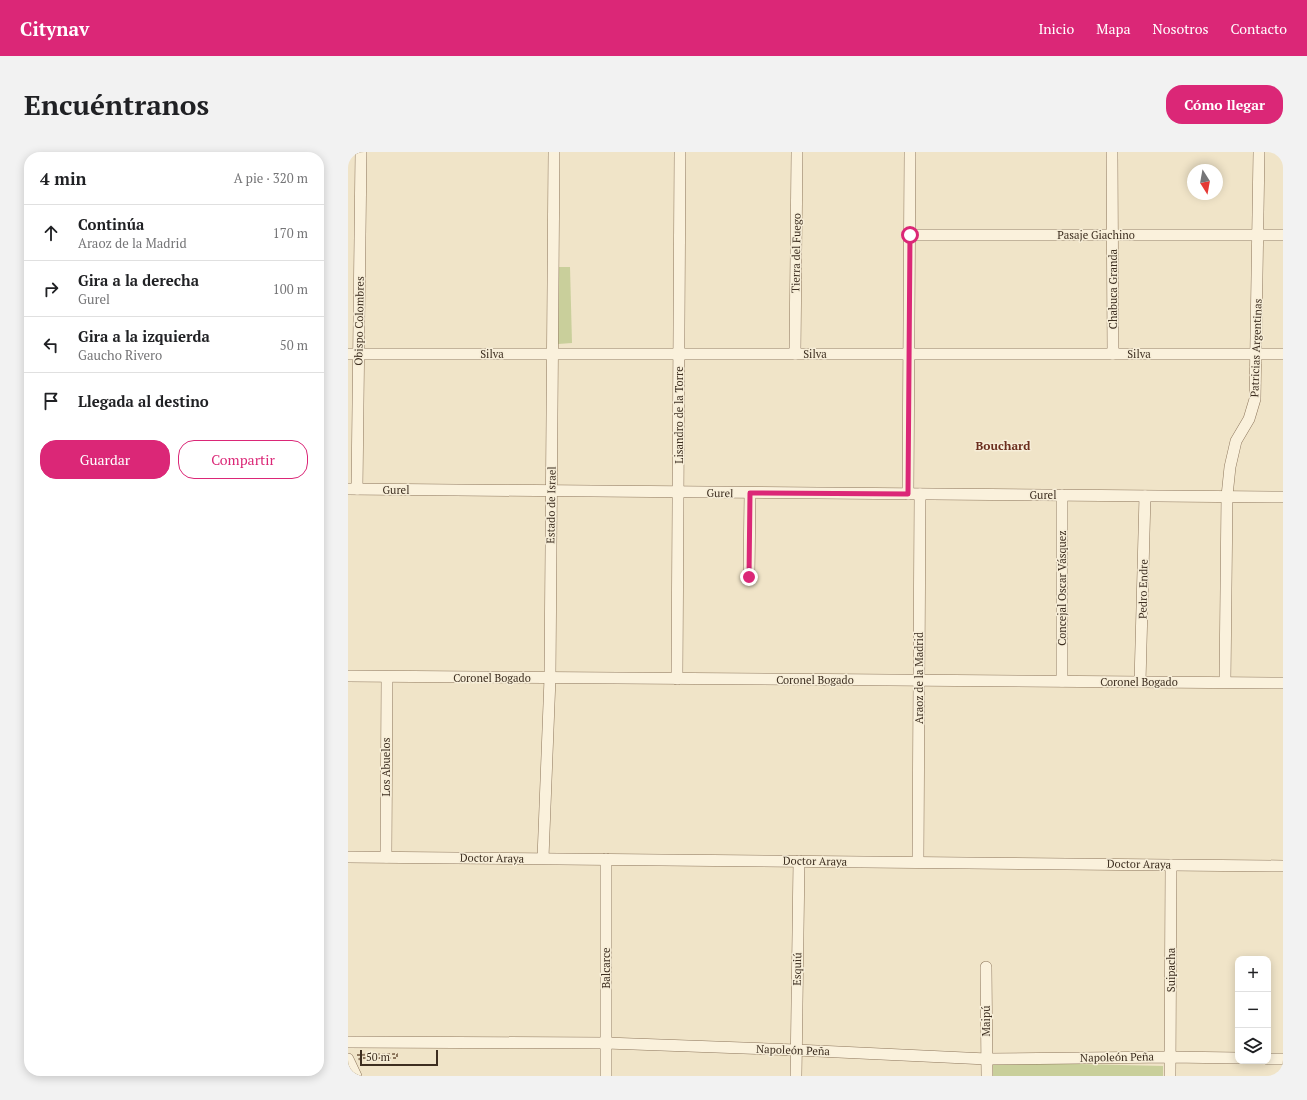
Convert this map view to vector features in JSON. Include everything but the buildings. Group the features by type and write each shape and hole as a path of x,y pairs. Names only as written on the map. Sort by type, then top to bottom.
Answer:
{"street":[{"name":"Obispo Colombres","path":"352,489 353,354 361,152"},
{"name":"Estado de Israel","path":"543,858 550,678 554,152"},
{"name":"Lisandro de la Torre","path":"677,679 680,152"},
{"name":"Tierra del Fuego","path":"795,354 797,152"},
{"path":"908,494 910,152"},
{"name":"Chabuca Granda","path":"1112,152 1113,354"},
{"name":"Patricias Argentinas","path":"1225,682 1227,496 1230,467 1236,442 1248,419 1255,400 1259,152"},
{"name":"Pasaje Giachino","path":"910,235 1283,235"},
{"name":"Silva","path":"353,354 1283,354"},
{"name":"Gurel","path":"352,489 1283,497"},
{"path":"749,577 750,493"},
{"name":"Araoz de la Madrid","path":"918,862 920,494"},
{"name":"Concejal Oscar Vásquez","path":"1062,495 1062,681"},
{"name":"Pedro Endre","path":"1140,682 1145,496"},
{"name":"Coronel Bogado","path":"348,676 1283,683"},
{"name":"Los Abuelos","path":"386,857 387,677"},
{"name":"Doctor Araya","path":"348,857 1283,866"},
{"name":"Balcarce","path":"606,859 606,1076"},
{"name":"Esquiú","path":"796,1076 799,861"},
{"name":"Suipacha","path":"1170,1076 1171,864"},
{"name":"Maipú","path":"986,967 987,1076"},
{"name":"Napoleón Peña","path":"348,1042 606,1043 987,1059 1170,1057 1235,1058"},
{"path":"348,1059 356,1076"},
{"path":"1271,1059 1283,1059"}],"path":[{"path":"359,1054 397,1054 397,1058 361,1058"}],"green space":[{"path":"557,267 570,267 572,343 558,344"},
{"path":"992,1062 1163,1066 1163,1076 992,1076"}],"district":[{"name":"Bouchard","path":"1003,446"}],"route":[{"path":"749,577 750,493 908,494 910,235"}]}
